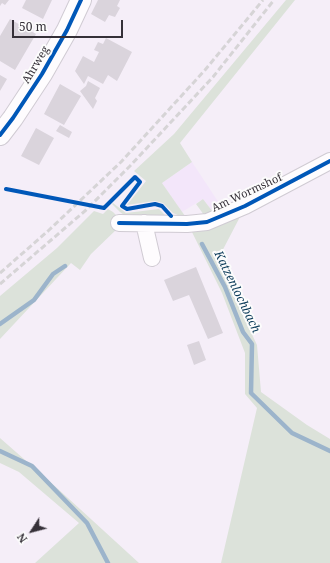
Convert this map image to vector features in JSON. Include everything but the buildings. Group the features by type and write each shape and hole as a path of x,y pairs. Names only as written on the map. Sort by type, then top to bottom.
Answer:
{"street":[{"name":"Ahrweg","path":"0,135 42,74 67,30 81,0"},
{"name":"Am Wormshof","path":"119,223 187,224 207,222 245,206 330,161"},
{"path":"144,223 152,258"}],"shaded area":[{"path":"286,0 295,0 180,143 192,162 162,183 185,216 184,218 173,213 163,203 155,201 127,205 146,181 134,171 174,134"},
{"path":"192,162 221,206 213,212 203,199 182,212 162,183"},
{"path":"203,199 213,212 221,206 224,211 204,215 196,204"},
{"path":"113,203 126,213 159,209 168,218 128,218 112,204"},
{"path":"108,209 118,217 117,229 91,254 80,270 71,263 0,339 0,296 57,248 94,211 103,214"},
{"path":"242,213 217,261 257,345 261,392 307,425 330,439 330,563 221,563 257,408 245,394 245,353 222,293 190,228"},
{"path":"0,438 139,563 35,563 79,523 19,472 0,463"}],"waterway":[{"name":"Katzenlochbach","path":"202,244 225,287 243,332 252,344 251,393 292,433 330,451"},
{"name":"Katzenlochbach","path":"0,324 34,300 53,274 65,266"},
{"path":"0,451 32,466 87,523 108,563"}],"railway":[{"path":"0,273 48,231 121,162 205,70 263,0"},
{"path":"0,284 86,210 130,166 213,77 274,0"}],"cycle path":[{"path":"0,135 42,74 67,30 81,0"},
{"path":"119,223 187,224 207,222 245,206 330,161"},
{"path":"6,189 104,208 135,177 140,182 122,206 127,209 155,204 162,206 171,216"}]}
